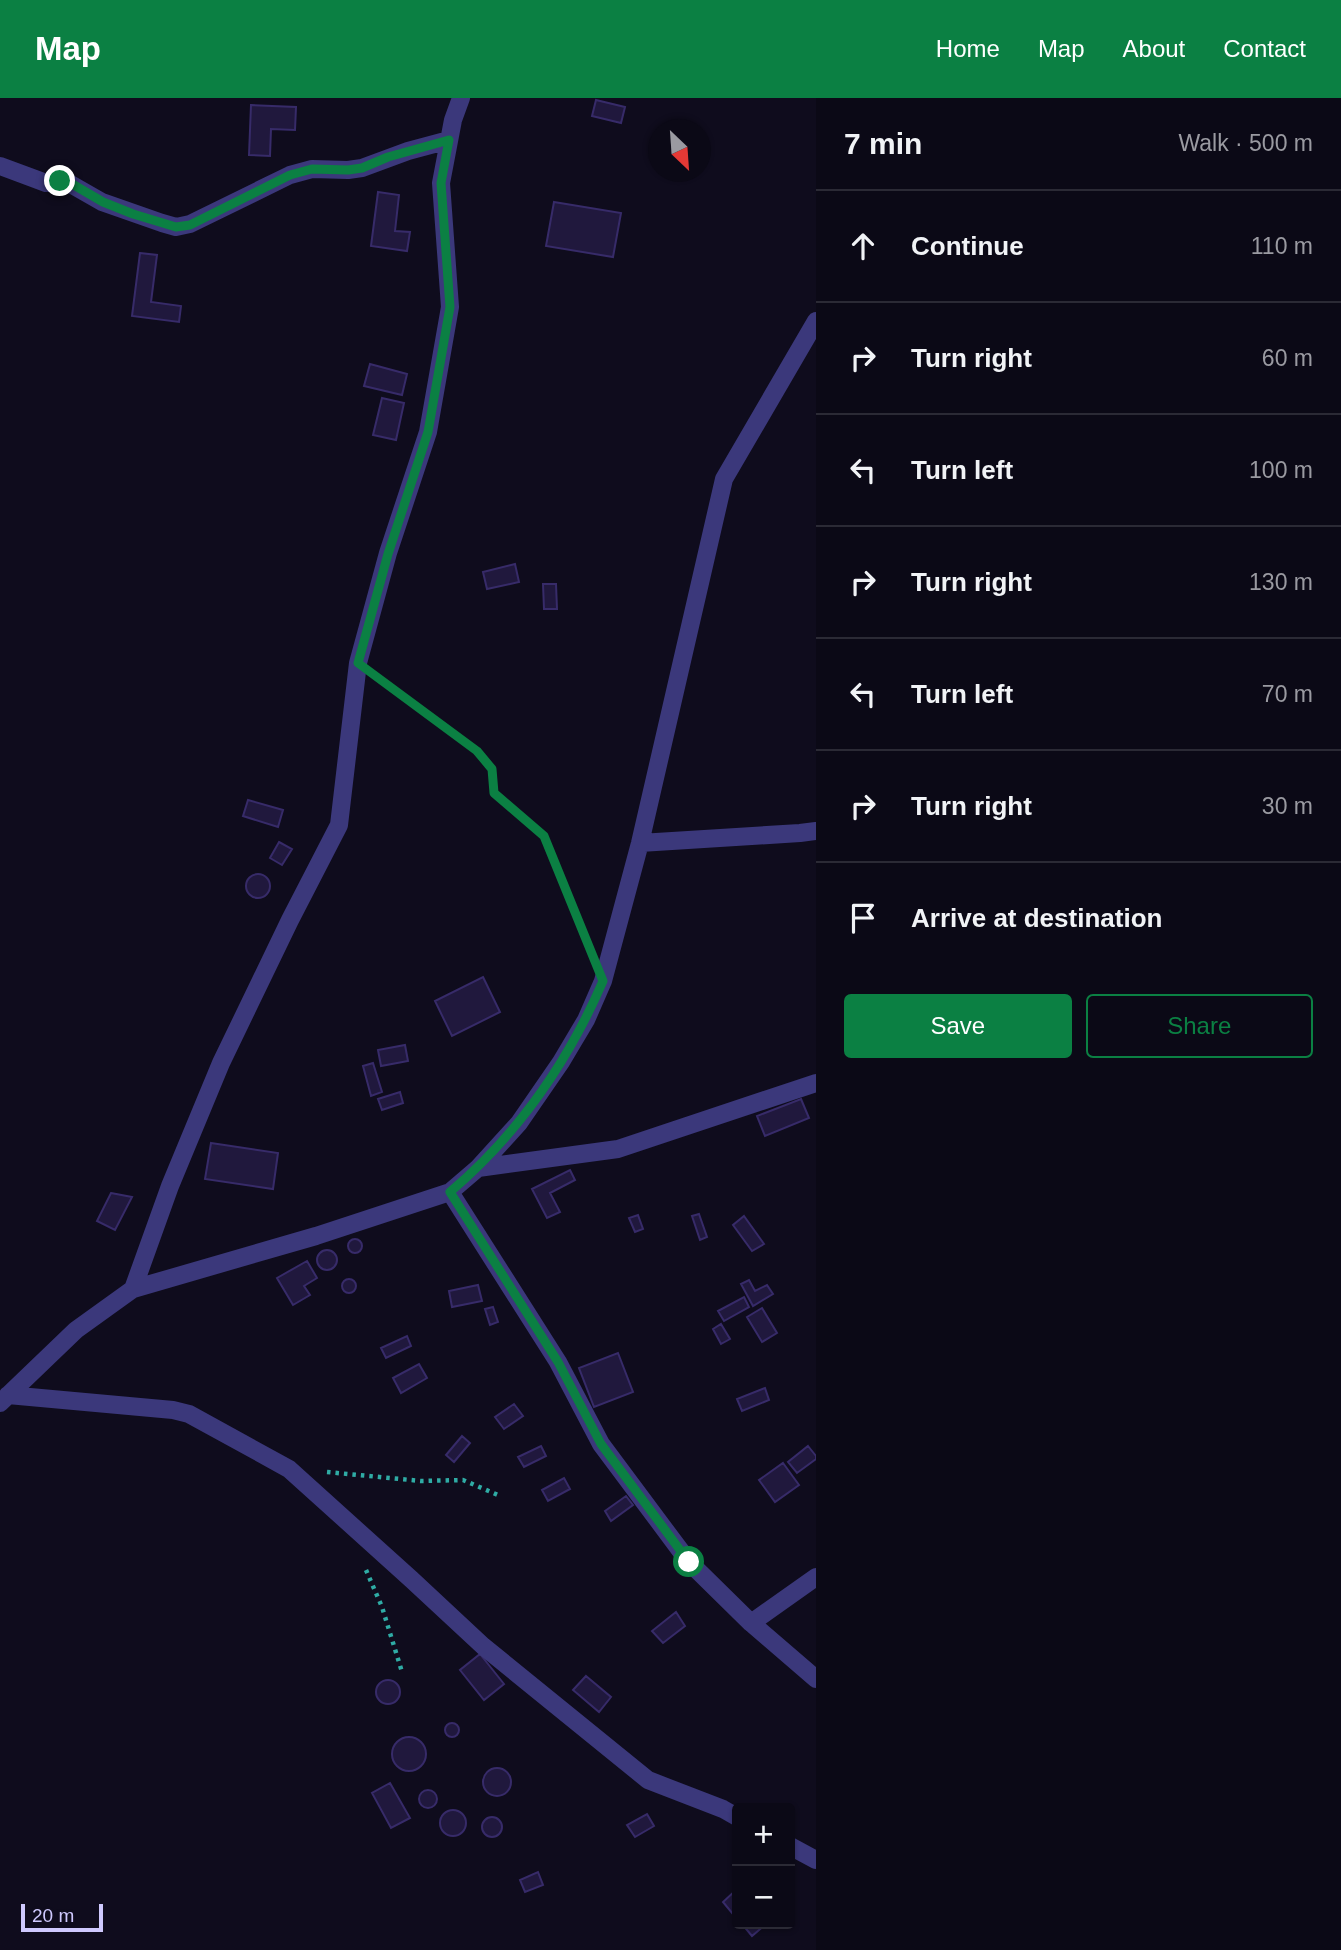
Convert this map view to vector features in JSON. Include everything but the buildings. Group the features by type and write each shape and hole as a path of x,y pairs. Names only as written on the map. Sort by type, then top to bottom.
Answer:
{"street":[{"path":"133,1289 170,1185 221,1063 339,825 358,663 388,554 428,432 450,307 441,183 453,120 461,98"},
{"path":"0,166 46,183 67,181 103,202 176,227 190,225 290,175 312,169 362,168 388,157 449,140"},
{"path":"4,1399 76,1330 133,1289 316,1236 450,1192 478,1168 519,1124 586,1020 603,981 640,843 724,479 816,321"},
{"path":"640,843 816,831"},
{"path":"478,1168 618,1149 816,1083"},
{"path":"450,1192 558,1362 601,1444 689,1562 751,1623 816,1679"},
{"path":"4,1399 173,1410 188,1415 289,1469 483,1646 648,1780 732,1814"},
{"path":"751,1623 816,1577"},
{"path":"795,1849 816,1860"}],"path":[{"path":"358,663 477,751 492,769 494,793 544,836 603,981"},
{"path":"289,1469 421,1481 463,1480 498,1495"},
{"path":"365,1569 382,1607 402,1672"}],"route":[{"path":"60,181 67,181 103,202 133,214 176,227 190,225 290,175 312,169 362,168 388,157 449,140 441,183 450,307 428,432 388,554 358,663 477,751 492,769 494,793 544,836 603,981 586,1020 519,1124 478,1168 450,1192 558,1362 601,1444 689,1562"}]}
